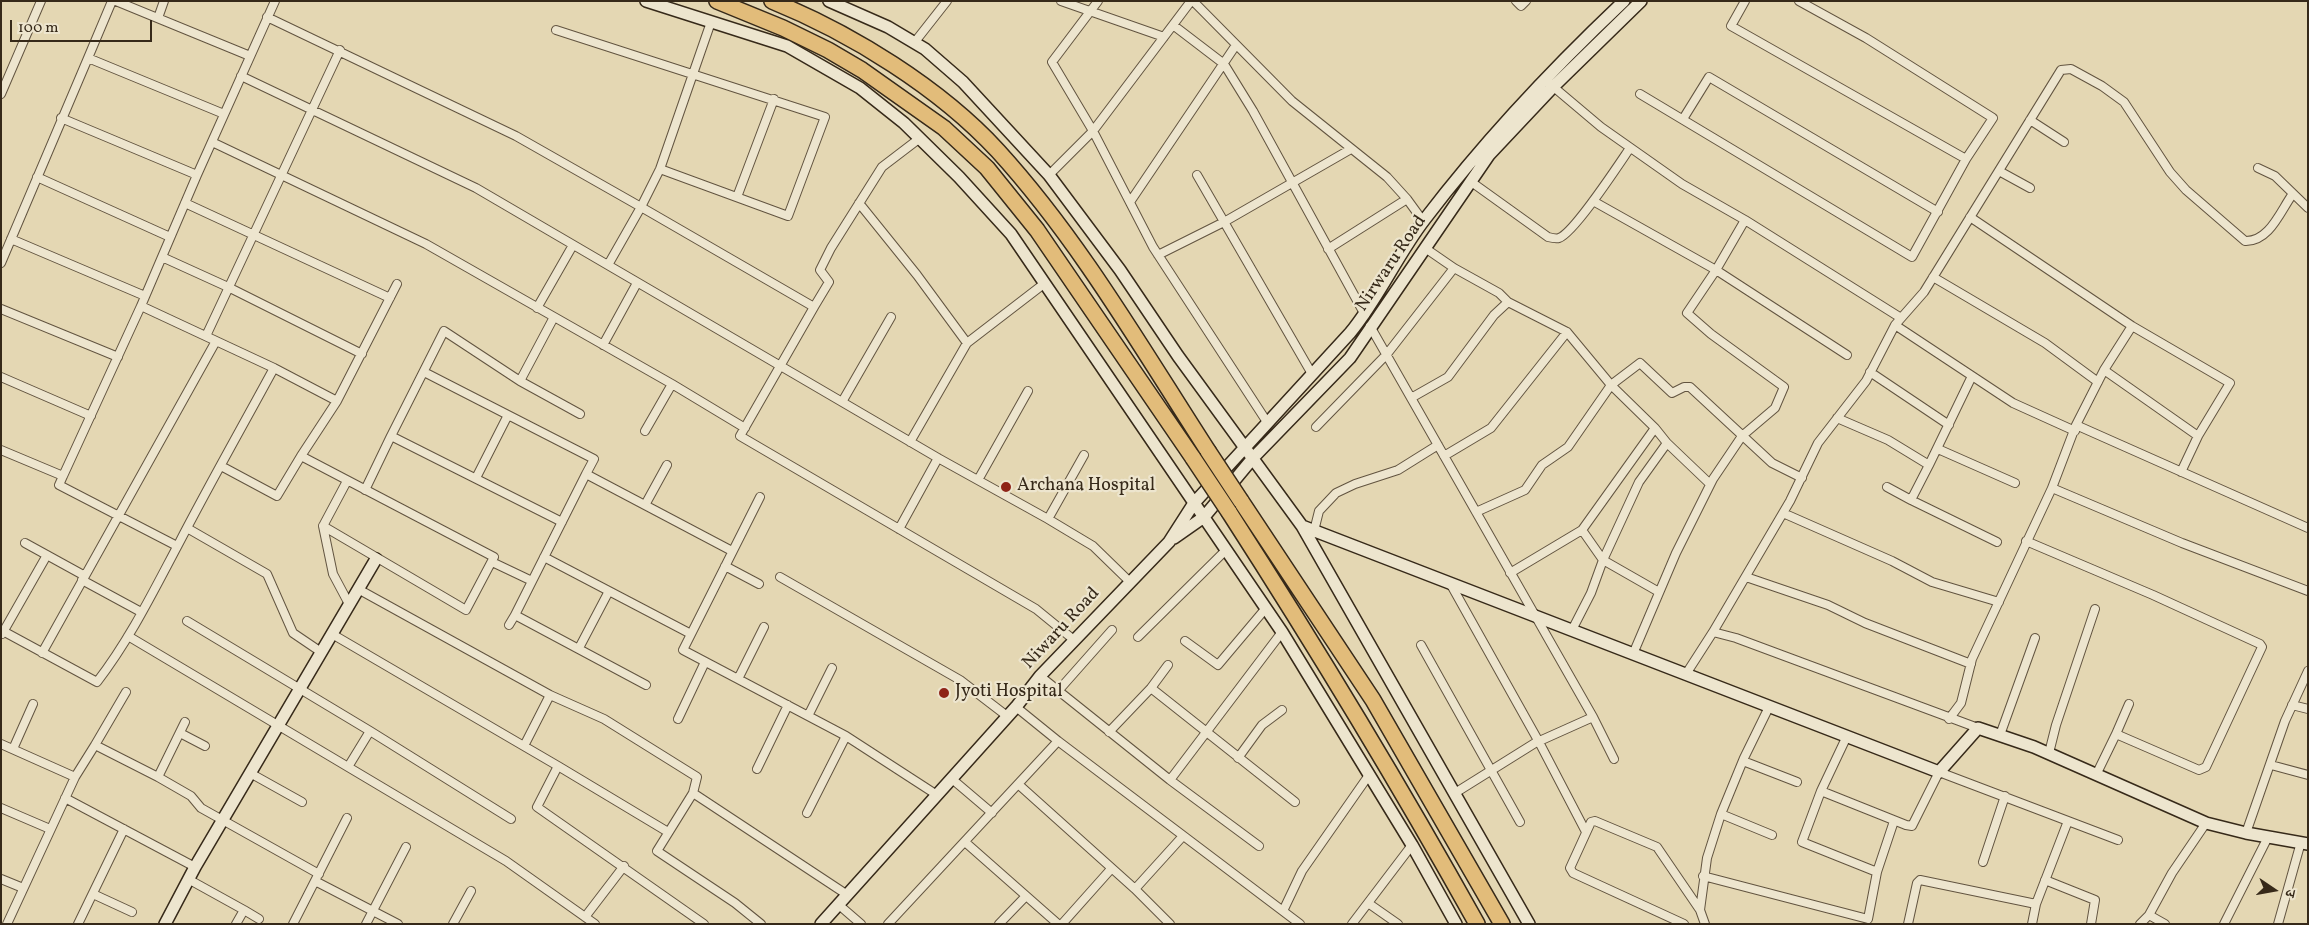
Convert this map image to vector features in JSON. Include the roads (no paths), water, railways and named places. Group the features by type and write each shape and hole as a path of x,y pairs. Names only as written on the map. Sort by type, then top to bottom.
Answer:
{"highway":[{"path":"717,1 783,28 828,50 862,70 944,128 987,168 1037,230 1229,512 1326,665 1423,826 1477,924"},
{"path":"772,1 826,25 862,45 910,77 959,114 997,150 1036,196 1091,271 1373,700 1502,924"}],"street":[{"path":"1,94 41,1"},
{"path":"1,263 112,1"},
{"path":"116,1 250,56"},
{"path":"158,18 164,1"},
{"path":"177,546 119,514 59,485 141,306 170,236 275,1"},
{"path":"646,1 787,46 860,88 920,138 960,177 1011,234 1282,632 1412,845 1456,924"},
{"path":"829,1 888,27 925,50 963,82 1048,175 1120,270 1178,356 1302,526 1529,924"},
{"path":"914,43 947,1"},
{"path":"1061,1 1164,37"},
{"path":"1098,1 1052,62 1093,131 1158,255 1267,422"},
{"path":"1048,175 1093,131 1192,1 1292,101 1387,177 1407,199 1423,221"},
{"path":"1516,1 1521,6 1526,1"},
{"name":"Nirwaru Road","path":"1245,446 1365,315 1423,221 1484,143 1543,78 1624,1"},
{"name":"Nirwaru Road","path":"1169,542 1204,517 1253,458 1350,358 1489,154 1553,87 1641,1"},
{"path":"1745,1 1731,26 1966,159"},
{"path":"1640,94 1912,257 1966,159 1993,118 1866,38 1799,1"},
{"path":"267,17 340,50 516,136 814,307"},
{"path":"608,265 641,207 660,168 711,22"},
{"path":"1173,25 1224,64 1292,183 1370,327 1593,717 1614,759"},
{"path":"556,30 693,75 774,99 824,117 788,216 660,168"},
{"path":"1130,202 1236,45"},
{"path":"206,336 340,50"},
{"path":"88,58 224,114"},
{"path":"1686,674 1783,513 1818,443 1866,381 1895,325 1924,292 2058,72 2064,69 2071,69 2102,86 2124,102 2170,172 2186,190 2245,241 2255,242 2264,236 2292,195"},
{"path":"241,76 476,188 910,442 1093,546 1130,582"},
{"path":"1683,119 1709,77 1938,212"},
{"path":"1543,78 1601,127 1682,184 1745,220 1901,318"},
{"path":"737,197 774,99"},
{"path":"61,118 197,175"},
{"path":"2030,120 2064,142"},
{"path":"920,138 882,167 859,203 820,270 829,282 740,436 1036,609 1074,640"},
{"path":"212,142 426,244 672,384 745,428"},
{"path":"1470,181 1548,237 1556,239 1567,233 1593,201 1630,148"},
{"path":"1158,255 1224,222 1351,150"},
{"path":"2258,168 2275,176 2292,195 2308,208"},
{"path":"1999,171 2030,188"},
{"path":"1197,175 1312,374"},
{"path":"37,177 170,236"},
{"path":"1328,249 1407,199"},
{"path":"1593,201 1716,270 1846,355"},
{"path":"185,203 390,298"},
{"path":"859,203 917,275 967,343"},
{"path":"1970,217 2132,326 2230,383 2198,436 2181,472"},
{"path":"1633,654 1710,484 1742,436 1775,408 1784,387 1711,334 1687,313 1716,270 1745,220"},
{"path":"11,240 145,296"},
{"path":"538,308 573,245"},
{"path":"1425,248 1454,268 1499,293 1508,302 1567,332 1611,385 1710,484"},
{"path":"162,257 228,287 362,354"},
{"path":"1316,427 1387,354 1454,268"},
{"path":"1933,277 2045,343 2098,382"},
{"path":"603,345 637,283"},
{"path":"910,442 967,343 1045,283"},
{"path":"221,466 277,496 337,401 397,284"},
{"path":"1411,398 1448,377 1494,315 1508,302"},
{"path":"141,306 274,368 337,401"},
{"path":"1,309 118,357"},
{"path":"520,380 554,317"},
{"path":"842,402 892,317"},
{"path":"1895,325 2013,403 2181,472 2308,528"},
{"path":"1949,719 1961,703 1970,664 2052,488 2076,428 2104,370 2132,326"},
{"path":"364,490 444,331 520,380 580,414"},
{"path":"1444,456 1491,428 1567,332"},
{"path":"42,653 216,341"},
{"path":"1476,512 1525,490 1542,465 1568,447 1611,385 1637,364 1643,364 1672,393 1684,387 1690,387 1772,463 1802,478"},
{"path":"47,555 2,632 98,682 120,652 141,612 149,602 177,546 274,368"},
{"path":"2104,370 2198,436"},
{"path":"424,372 594,459 509,625"},
{"path":"1870,372 1949,425"},
{"path":"1911,500 1972,376"},
{"path":"1,377 91,416"},
{"path":"645,431 672,384"},
{"path":"978,480 1028,391"},
{"path":"476,478 508,415"},
{"path":"1837,418 1888,440 1929,465"},
{"path":"1510,573 1582,530 1655,428"},
{"path":"391,436 562,522"},
{"path":"1572,630 1591,593 1603,560 1639,482 1667,442"},
{"path":"1314,531 1319,511 1336,493 1355,484 1398,470 1438,445"},
{"name":"Niwaru Road","path":"821,924 1016,707 1040,676 1169,542 1194,503 1245,446"},
{"path":"1938,448 2015,484"},
{"path":"1,450 63,476"},
{"path":"1048,519 1084,455"},
{"path":"302,456 494,558 466,610 376,559 323,526"},
{"path":"898,529 938,458"},
{"path":"645,505 667,465"},
{"path":"586,474 732,551"},
{"path":"348,481 323,526 333,574 349,604"},
{"path":"1887,487 1997,542"},
{"path":"2052,488 2182,543 2308,591"},
{"path":"760,497 683,650 846,736 937,794"},
{"path":"1783,513 1892,561 1932,582 1998,602"},
{"path":"1302,526 2118,840"},
{"path":"187,528 267,574 293,633 321,652"},
{"path":"1582,530 1603,560 1660,592"},
{"path":"2026,541 2154,595 2262,647 2203,770 2199,770 2116,734"},
{"path":"25,543 141,612"},
{"path":"1138,637 1226,550"},
{"path":"544,557 691,634"},
{"path":"165,924 188,879 376,559"},
{"path":"492,562 532,581"},
{"path":"725,566 760,584"},
{"path":"1746,576 1821,602 1865,624 1970,664"},
{"path":"780,577 960,680 1007,716"},
{"path":"1450,583 1539,742 1586,832"},
{"path":"358,589 550,695 604,719 697,777 693,794 657,851 735,903 761,924"},
{"path":"579,648 609,591"},
{"path":"1185,641 1218,665 1266,608"},
{"path":"2049,753 2056,725 2095,609"},
{"path":"515,615 646,685"},
{"path":"187,621 370,730 511,819"},
{"path":"738,679 764,627"},
{"path":"1058,691 1112,630"},
{"path":"1170,780 1282,632"},
{"path":"1713,632 1736,638 1949,719 2049,753 2206,823 2246,833 2304,843 2278,924"},
{"path":"332,634 668,832"},
{"path":"128,636 506,861 595,924"},
{"path":"2000,736 2036,638"},
{"path":"1421,645 1520,822"},
{"path":"678,719 705,662"},
{"path":"1109,732 1151,688 1168,665"},
{"path":"808,716 832,668"},
{"path":"2246,833 2292,705 2308,671"},
{"path":"1040,676 1170,780 1259,846"},
{"path":"1151,688 1206,734 1295,802"},
{"path":"7,924 75,777 126,692"},
{"path":"524,746 550,695"},
{"path":"14,749 33,704"},
{"path":"2097,773 2129,704"},
{"path":"757,769 788,705"},
{"path":"2292,705 2308,710"},
{"path":"1016,707 1058,741 1300,924"},
{"path":"1700,910 1703,876 1721,814 1743,761 1770,707"},
{"path":"1238,758 1262,725 1282,710"},
{"path":"1455,793 1539,742 1593,717"},
{"path":"158,778 185,722"},
{"path":"1821,792 1894,821 1909,826 1914,824 1939,772 1978,728"},
{"path":"348,767 370,730"},
{"path":"180,733 205,746"},
{"path":"807,813 846,736"},
{"path":"1847,736 1821,792 1802,842 1877,872"},
{"path":"888,924 1058,741"},
{"path":"1,744 75,777"},
{"path":"95,745 191,796 201,808 222,821 398,924"},
{"path":"1743,761 1797,782"},
{"path":"2271,765 2308,775"},
{"path":"558,766 537,807 624,866 704,924"},
{"path":"250,773 302,802"},
{"path":"1283,911 1302,871 1369,774"},
{"path":"952,779 992,813"},
{"path":"1018,784 1135,889 1170,924"},
{"path":"693,794 846,894"},
{"path":"1983,862 2005,796"},
{"path":"65,798 195,867"},
{"path":"1,808 50,829"},
{"path":"1721,814 1772,835"},
{"path":"293,924 347,818"},
{"path":"1684,924 1573,873 1570,868 1591,822 1595,821 1657,847 1700,910 1705,924"},
{"path":"1703,876 1866,920 1868,918 1877,872 1894,821"},
{"path":"2032,924 2036,904 2068,821"},
{"path":"2140,924 2149,916 2172,873 2206,823"},
{"path":"78,924 124,829"},
{"path":"1135,889 1183,836"},
{"path":"2224,924 2268,837"},
{"path":"965,842 1058,924"},
{"path":"1352,924 1412,845"},
{"path":"366,924 406,847"},
{"path":"585,917 624,866"},
{"path":"1062,924 1111,869"},
{"path":"1,879 23,888"},
{"path":"188,879 258,919"},
{"path":"1908,924 1917,883 1920,880 2036,904"},
{"path":"2045,880 2095,900 2091,924"},
{"path":"453,924 471,891"},
{"path":"93,894 132,912"},
{"path":"999,924 1026,896"},
{"path":"1368,903 1398,924"},
{"path":"838,905 861,924"},
{"path":"236,924 244,910"},
{"path":"2149,916 2164,924"}],"place":[{"name":"Archana Hospital","path":"1006,487"},
{"name":"Jyoti Hospital","path":"944,693"}]}
